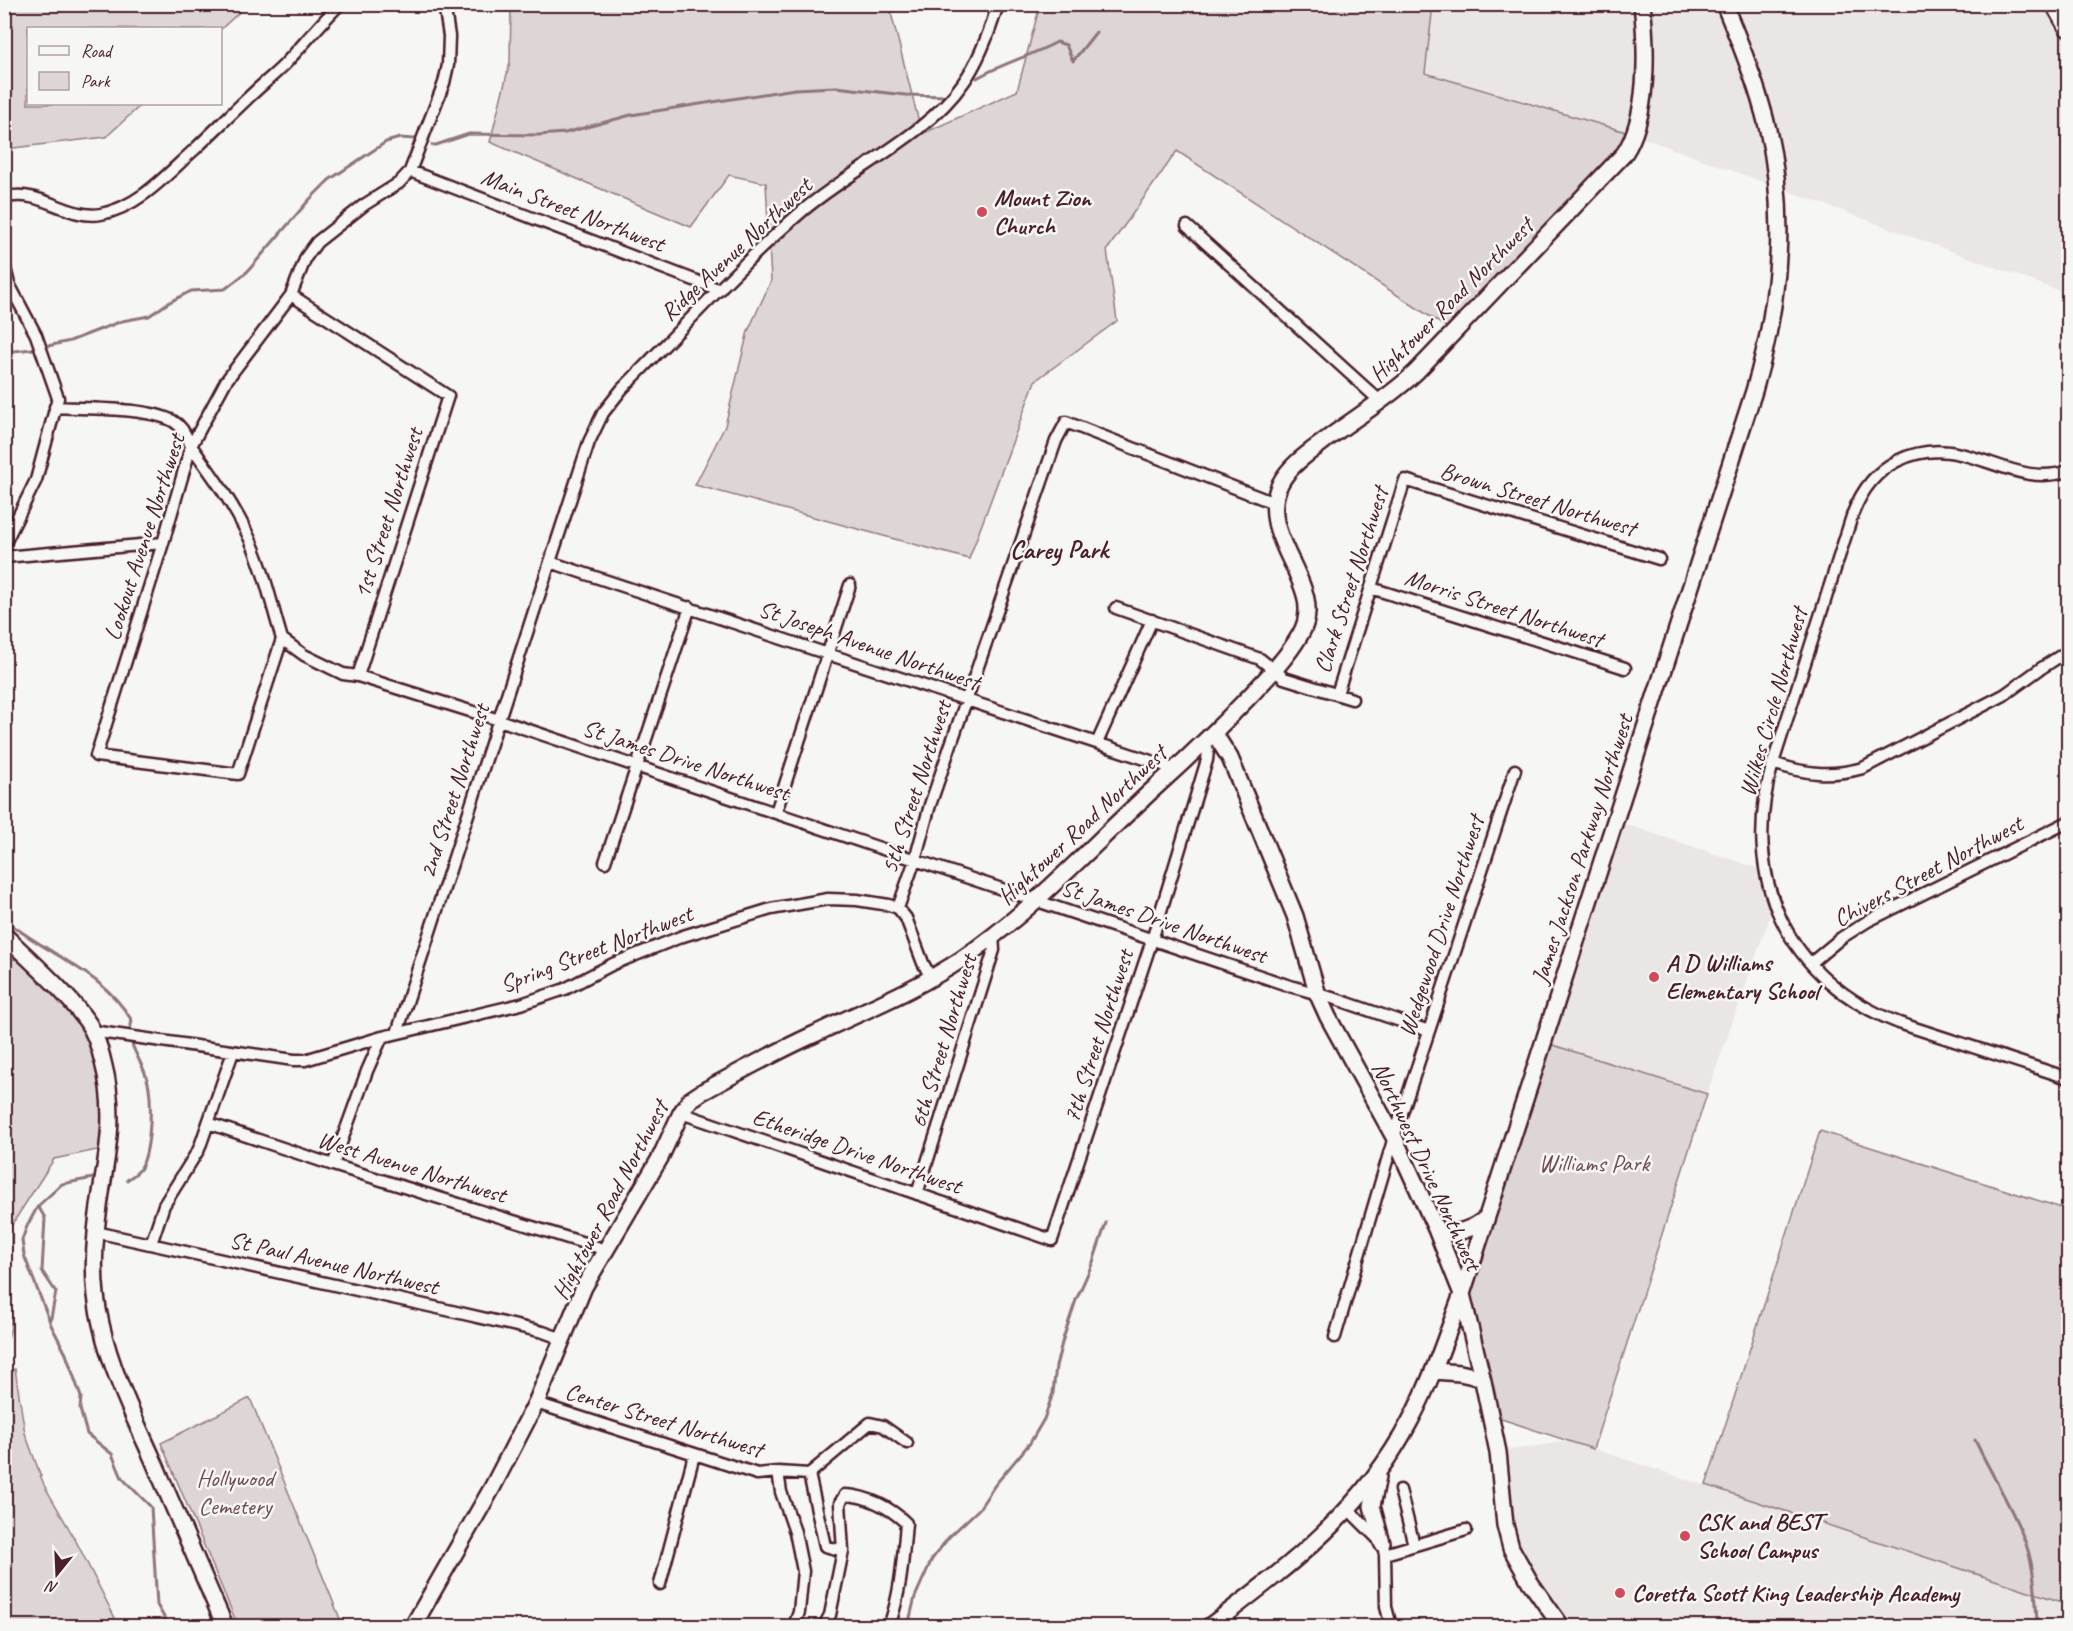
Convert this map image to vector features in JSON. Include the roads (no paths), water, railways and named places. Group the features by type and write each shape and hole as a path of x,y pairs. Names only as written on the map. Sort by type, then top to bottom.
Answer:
{"main road":[{"path":"2055,4 2068,27"}],"street":[{"path":"4,203 8,197 16,195 34,198 88,216 104,213 133,202 158,183 284,65 310,34 340,4"},
{"name":"Lookout Avenue Northwest","path":"282,639 237,774 96,756 192,447 226,381 291,295 306,257 317,242 371,200 399,183 410,171 444,83 448,64 449,36 444,4"},
{"name":"Ridge Avenue Northwest","path":"550,562 589,442 603,413 622,389 801,211 918,129 950,100 971,71 998,4"},
{"name":"Hightower Road Northwest","path":"413,1626 492,1488 536,1403 584,1287 660,1158 681,1113 690,1100 813,1034 885,1003 932,978 993,935 1036,901 1210,737 1274,671 1302,633 1307,608 1302,586 1283,548 1275,522 1274,503 1281,484 1291,469 1306,455 1381,402 1416,372 1614,166 1632,143 1637,130 1642,101 1644,34 1642,4"},
{"name":"James Jackson Parkway Northwest","path":"1210,1626 1288,1566 1348,1509 1380,1468 1410,1423 1434,1371 1462,1294 1754,391 1771,325 1779,261 1778,196 1774,163 1759,97 1724,4"},
{"name":"Main Street Northwest","path":"410,171 720,290"},
{"path":"1187,226 1376,395 1381,402"},
{"path":"4,264 7,284 36,335 58,398 36,480 4,545"},
{"name":"1st Street Northwest","path":"291,295 448,396 358,676"},
{"path":"55,407 140,412 165,418 181,427 192,447 224,491 247,532 282,639"},
{"name":"5th Street Northwest","path":"898,908 915,860 930,805 1056,441 1066,422 1274,503"},
{"name":"Wilkes Circle Northwest","path":"2068,471 2046,475 2029,474 1966,455 1937,451 1922,452 1906,457 1891,464 1874,478 1859,498 1853,513 1773,763 1762,813 1764,864 1771,893 1781,918 1799,949 1843,994 1880,1016 2068,1078"},
{"name":"Brown Street Northwest","path":"1405,480 1659,559"},
{"name":"Clark Street Northwest","path":"1336,694 1405,480"},
{"path":"4,557 164,543"},
{"name":"St Joseph Avenue Northwest","path":"550,562 1166,766 1173,771"},
{"name":"2nd Street Northwest","path":"397,1033 550,562"},
{"path":"776,812 850,585"},
{"name":"Morris Street Northwest","path":"1371,588 1625,668"},
{"path":"605,862 690,607"},
{"path":"1116,608 1260,659 1284,678 1352,699"},
{"path":"1097,743 1152,620"},
{"name":"St James Drive Northwest","path":"282,639 328,668 343,674 358,676 499,720 1429,1031"},
{"path":"1773,763 1817,774 1841,773 1863,768 2004,694 2068,651"},
{"name":"7th Street Northwest","path":"1019,1229 1052,1240 1152,940 1207,760 1210,737"},
{"name":"Northwest Drive Northwest","path":"1210,737 1230,758 1295,916 1318,995 1328,1017 1394,1137 1438,1233 1462,1294 1482,1378 1498,1452 1505,1525 1511,1548 1530,1582 1561,1626"},
{"name":"Wedgewood Drive Northwest","path":"1335,1337 1394,1137 1515,770"},
{"name":"Chivers Street Northwest","path":"1811,963 1841,938 1868,921 2068,822"},
{"name":"Spring Street Northwest","path":"92,1031 305,1060 397,1033 521,1004 565,989 613,964 683,936 771,909 828,899 857,900 898,908"},
{"path":"898,908 906,918 923,963 932,978"},
{"path":"4,935 52,982 87,1021 107,1076 111,1123 96,1232 96,1290 100,1322 134,1417 225,1626"},
{"name":"6th Street Northwest","path":"917,1194 994,950 993,935"},
{"path":"333,1165 367,1071 382,1037"},
{"path":"151,1244 164,1205 199,1149 233,1052"},
{"name":"Etheridge Drive Northwest","path":"681,1113 1019,1229"},
{"name":"West Avenue Northwest","path":"208,1123 604,1251"},
{"path":"1438,1233 1465,1231 1486,1218"},
{"name":"St Paul Avenue Northwest","path":"96,1232 458,1312 563,1339"},
{"path":"1434,1371 1482,1378"},
{"name":"Center Street Northwest","path":"536,1403 757,1474 778,1472 809,1474"},
{"path":"843,1551 825,1546 809,1474 870,1423 883,1426 907,1443"},
{"path":"660,1584 694,1455"},
{"path":"1380,1468 1374,1487 1372,1506 1383,1549 1387,1624"},
{"path":"778,1472 780,1488 795,1532 803,1571 799,1612 794,1626"},
{"path":"1400,1490 1414,1545"},
{"path":"824,1626 830,1615 843,1551 840,1503 844,1495 867,1499 897,1514 906,1523 896,1608 889,1626"},
{"path":"1348,1509 1383,1549"},
{"path":"1383,1549 1414,1545 1466,1530"}],"waterway":[{"path":"977,78 1057,42 1066,45 1073,61 1096,32"},
{"path":"432,145 469,134 565,133 631,115 795,89 836,87 905,95 946,96"},
{"path":"48,346 70,341 122,321 149,316 191,291 225,289 247,272 329,180 386,142 400,138 414,139"},
{"path":"4,352 33,349"},
{"path":"4,919 90,976 106,989 132,1021 131,1042 148,1082 150,1121 147,1148 141,1168 127,1180"},
{"path":"93,1178 62,1184 38,1206 45,1218 42,1271 56,1292 50,1323 66,1354 81,1397 80,1409 87,1434 112,1454 122,1478 151,1507 157,1605 169,1626"},
{"path":"38,1206 22,1240 24,1255 50,1322"},
{"path":"908,1626 915,1597 932,1559 949,1537 979,1509 995,1485 1030,1443 1044,1419 1053,1393 1056,1366 1063,1339 1106,1223"},
{"path":"1975,1440 2015,1517 2026,1544 2033,1574 2037,1626"}],"place":[{"name":"Mount Zion Church","path":"982,212"},
{"name":"A D Williams Elementary School","path":"1654,977"},
{"name":"CSK and BEST School Campus","path":"1685,1536"},
{"name":"Coretta Scott King Leadership Academy","path":"1620,1593"}],"district":[{"name":"Carey Park","path":"1059,549"}],"park label":[{"name":"Williams Park","path":"1594,1163"},
{"name":"Hollywood Cemetery","path":"235,1492"}]}
